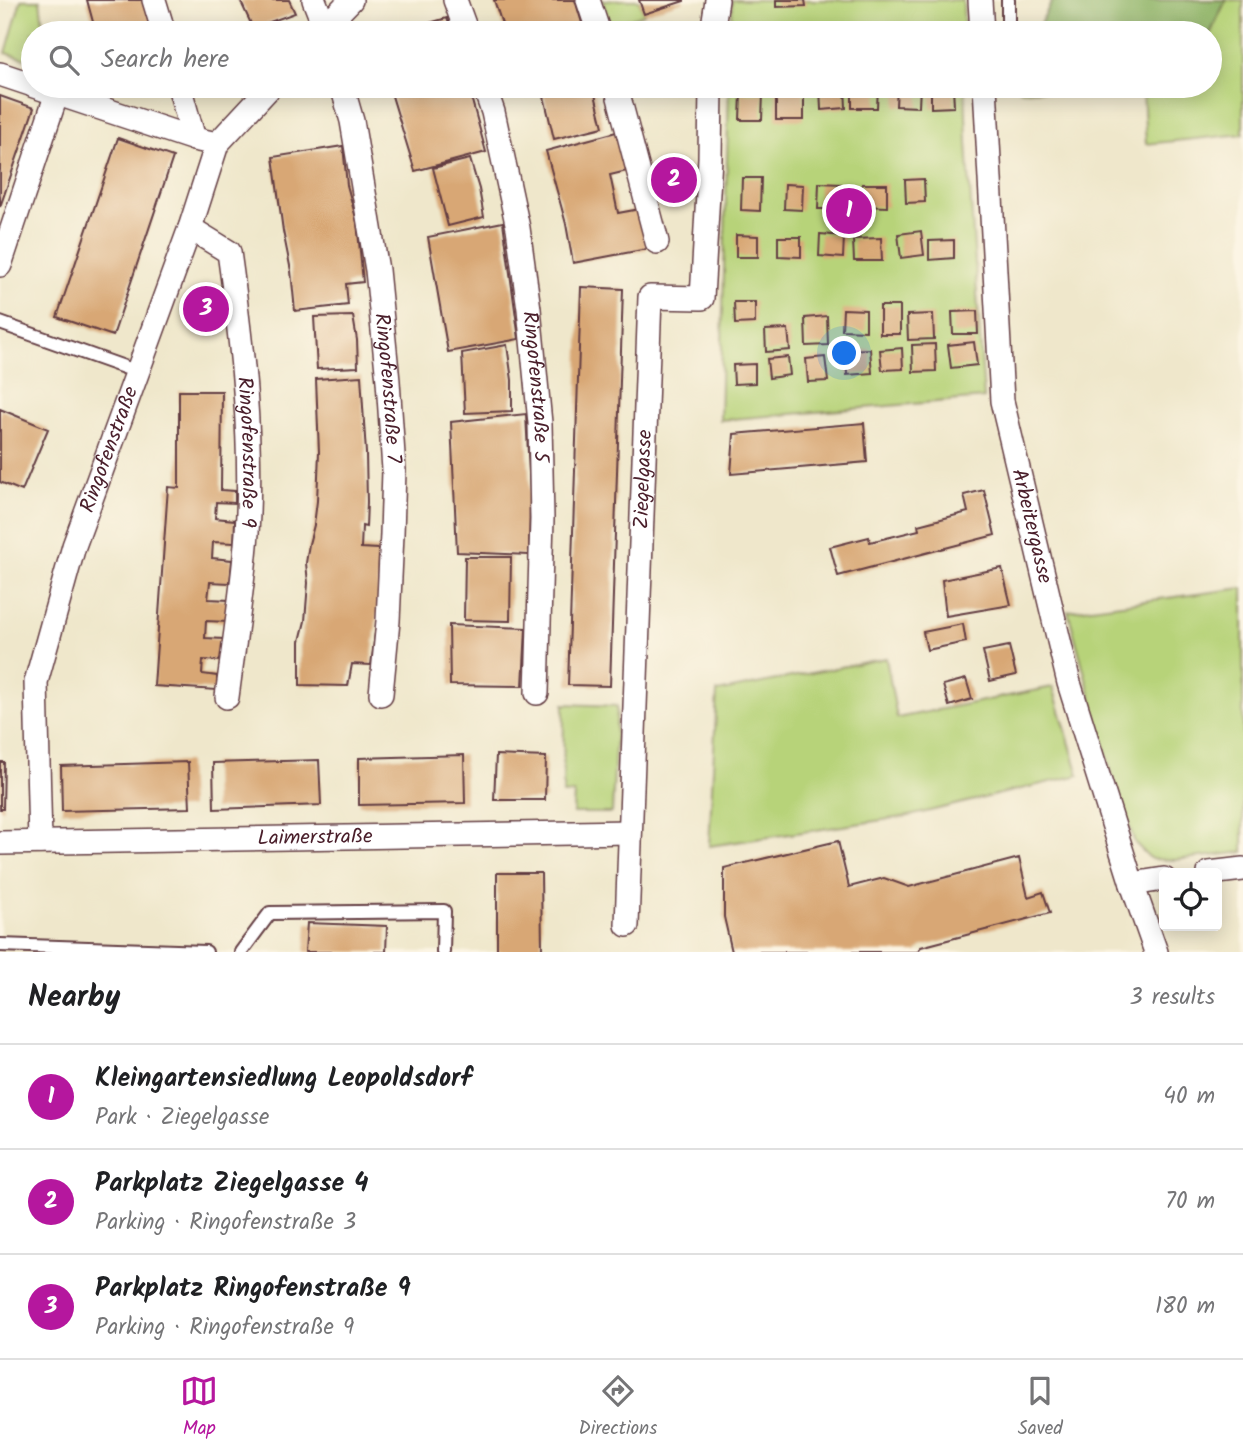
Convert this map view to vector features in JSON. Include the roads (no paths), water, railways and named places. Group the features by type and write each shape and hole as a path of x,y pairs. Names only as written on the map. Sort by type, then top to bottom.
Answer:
{"street":[{"path":"154,0 160,21"},
{"path":"314,0 321,21"},
{"path":"333,21 351,0"},
{"path":"455,0 463,21"},
{"path":"588,0 595,21"},
{"path":"713,21 716,0"},
{"path":"980,0 981,21"},
{"path":"0,74 21,81"},
{"path":"0,265 55,98"},
{"path":"72,98 194,139 217,144"},
{"path":"182,98 194,139"},
{"name":"Ringofenstraße","path":"40,842 36,682 74,546 190,228 217,144 260,98"},
{"name":"Ringofenstraße 7","path":"345,98 352,121 377,270 394,470 388,621 381,694"},
{"name":"Ringofenstraße 5","path":"488,98 518,228 540,424 542,519 537,693"},
{"path":"619,98 657,242"},
{"name":"Ziegelgasse","path":"627,925 650,297 702,298 711,98"},
{"name":"Arbeitergasse","path":"986,98 1002,401 1069,683 1156,952"},
{"name":"Ringofenstraße 9","path":"190,228 229,252 242,342 248,445 247,532 227,697"},
{"name":"Laimerstraße","path":"0,843 630,832"},
{"path":"1222,871 1243,869"},
{"path":"1132,884 1159,880"}],"lane":[{"path":"1008,0 1008,21"},
{"path":"0,323 138,372"},
{"path":"241,952 270,914 444,911 443,952"},
{"path":"0,945 206,952"}],"place":[{"name":"Parkplatz Ziegelgasse 4","path":"674,180"},
{"name":"Kleingartensiedlung Leopoldsdorf","path":"849,211"},
{"name":"Parkplatz Ringofenstraße 9","path":"206,309"}]}
